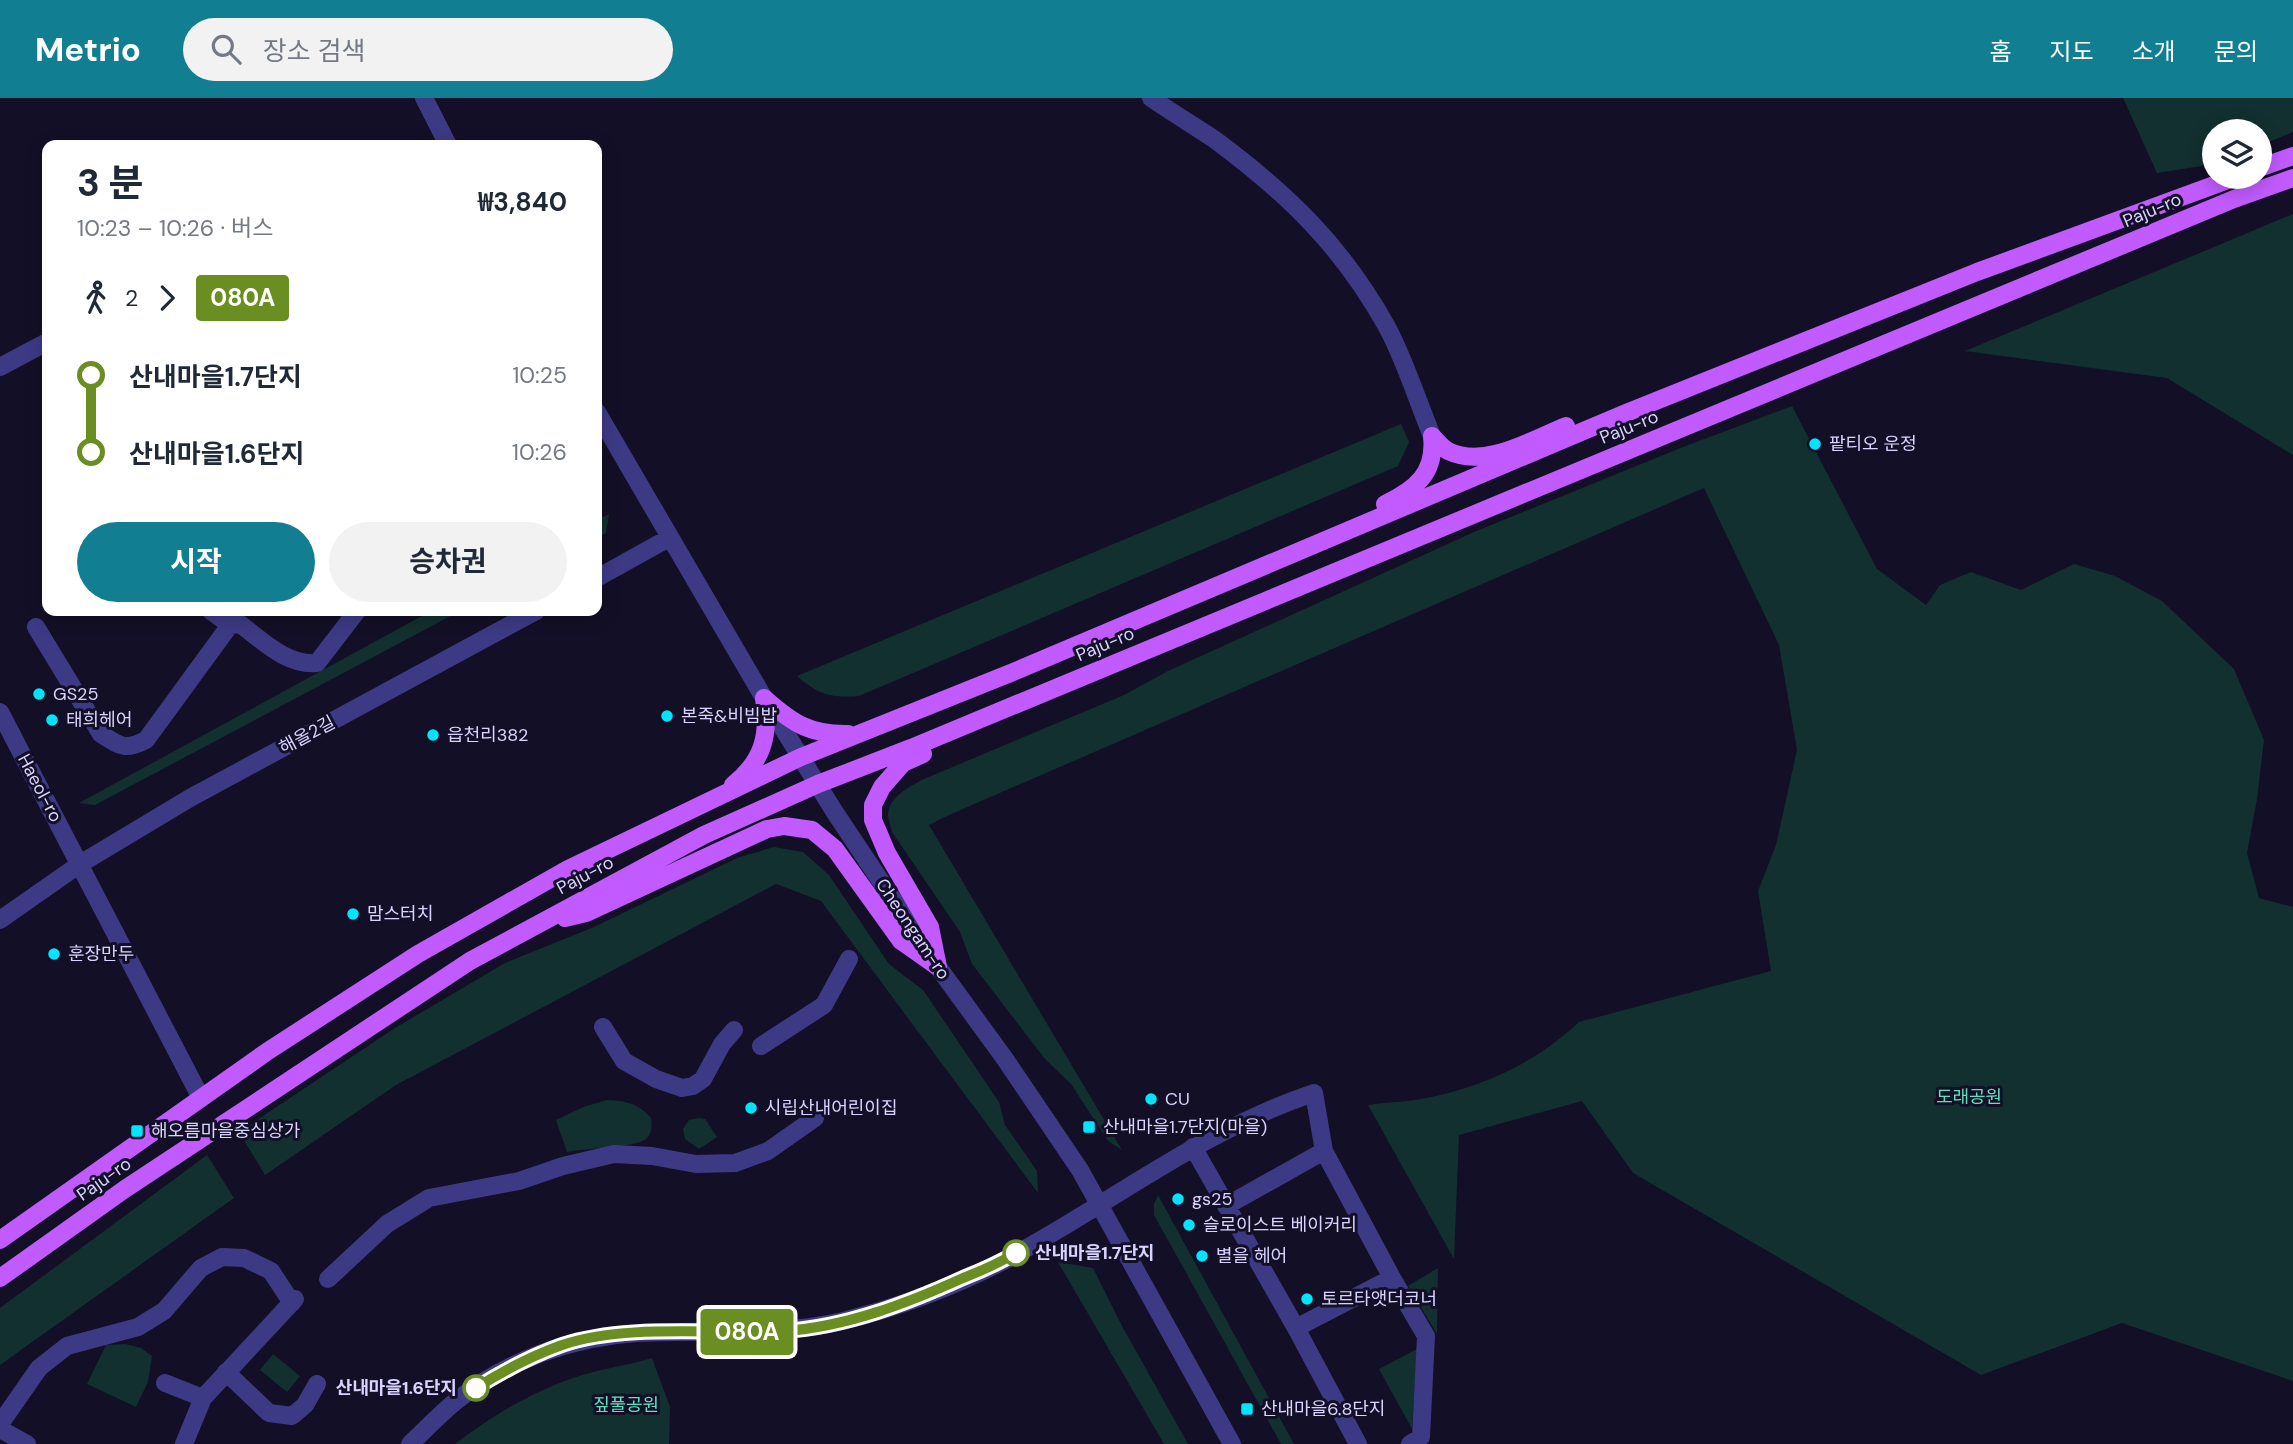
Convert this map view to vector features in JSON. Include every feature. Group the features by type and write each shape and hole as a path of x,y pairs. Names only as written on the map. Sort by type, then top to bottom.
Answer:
{"main road":[{"path":"2272,163 2293,156"},
{"name":"Paju-ro","path":"0,1278 125,1189 470,961 704,835 818,784 911,748 2221,204 2293,178"},
{"name":"Paju-ro","path":"0,1240 268,1051 418,954 568,869 801,757 1350,531 1605,422 1977,272 2203,189"},
{"path":"1432,436 1445,450 1466,457 1490,456 1570,424 1605,422"},
{"path":"1350,531 1373,510 1417,485 1434,453 1432,436"},
{"path":"938,967 930,927 887,853 873,820 873,805 882,787 903,763 1028,709 1112,664"},
{"path":"764,698 793,722 810,730 849,734 875,727"},
{"path":"719,797 744,777 757,759 766,738 768,719 764,698"},
{"path":"531,928 586,912 767,829 784,826 811,830 835,849 901,941 938,967"}],"street":[{"path":"424,98 439,140"},
{"path":"1151,98 1213,139 1270,183 1318,228 1356,275 1388,330 1432,436"},
{"path":"0,367 42,345"},
{"name":"Cheongam-ro","path":"602,421 764,698 818,784 938,967 1005,1059 1100,1203 1233,1444"},
{"path":"602,575 669,538"},
{"path":"36,627 101,734 117,744 131,748 146,740 239,620 289,660 304,665 317,663 353,616"},
{"name":"해올2길","path":"0,920 80,864 190,798 527,616"},
{"name":"Haeol-ro","path":"0,712 201,1098"},
{"path":"761,1046 824,1005 849,959"},
{"path":"603,1027 624,1060 656,1079 682,1088 693,1086 704,1079 722,1044 734,1030"},
{"path":"410,1444 457,1400 504,1370 563,1345 637,1333 786,1331 843,1321 899,1304 1005,1260 1193,1147 1279,1105 1314,1093 1324,1151 1426,1336 1421,1437 1410,1444"},
{"path":"328,1279 387,1224 429,1198 519,1181 563,1166 614,1154 652,1156 696,1164 735,1163 768,1151 815,1118"},
{"path":"1193,1147 1296,1328 1358,1444"},
{"path":"1226,1206 1324,1151"},
{"path":"27,1444 0,1426 39,1368 67,1346 138,1327 164,1311 201,1268 222,1257 244,1258 271,1271 293,1301 204,1398 184,1444"},
{"path":"1296,1328 1392,1278"},
{"path":"226,1373 269,1413 292,1416 306,1405 317,1384"},
{"path":"165,1383 204,1398"}],"green space":[{"path":"2123,98 2293,98 2293,132 2272,141 2272,119 2202,119 2202,166 2157,173"},
{"path":"2293,214 2293,455 2167,378 1965,351"},
{"name":"도래공원","path":"1792,406 1877,569 1926,605 1940,585 1971,572 2021,590 2074,564 2115,576 2162,601 2234,669 2264,740 2247,853 2259,898 2293,907 2293,1381 2122,1323 1981,1375 1633,1173 1582,1101 1459,1135 1454,1259 1368,1105 1427,1098 1469,1087 1527,1061 1579,1022 1771,971 1758,891 1776,845 1797,750 1779,645 1704,488 929,825 1122,1150 1108,1141 1071,1084 1045,1059 972,964 960,932 892,832 888,815 892,802 902,792 924,779 1124,695 1168,671 1474,532"},
{"path":"1401,424 1409,442 1398,466 859,696 825,694 797,676"},
{"path":"609,514 606,533 602,535 602,518"},
{"path":"422,616 451,616 95,805 79,803"},
{"path":"774,847 803,852 829,875 889,964 923,990 999,1102 1005,1125 1037,1171 1038,1193 821,901 776,884 396,1085 265,1175 239,1132 395,1028 505,963 594,927 737,858"},
{"path":"607,1100 631,1104 646,1113 651,1118 648,1137 632,1144 567,1152 556,1120 583,1107"},
{"path":"705,1119 717,1137 699,1149 685,1139 683,1129 689,1120"},
{"path":"207,1155 234,1198 0,1365 0,1308"},
{"path":"1158,1195 1294,1444 1281,1444 1154,1215 1154,1204"},
{"path":"1058,1262 1093,1268 1188,1444 1164,1444"},
{"path":"1438,1268 1437,1334 1408,1286"},
{"path":"125,1344 141,1348 152,1356 148,1382 136,1407 87,1384 106,1345"},
{"path":"1417,1349 1412,1429 1379,1369"},
{"path":"273,1354 300,1376 287,1392 260,1370"},
{"name":"짚풀공원","path":"652,1358 670,1407 669,1444 455,1444 497,1415 557,1384"}],"bus line":[{"name":"080A","path":"476,1388 504,1370 563,1345 607,1336 637,1333 786,1331 843,1321 935,1291 1016,1253"}],"place":[{"name":"팥티오 운정","path":"1815,444"},
{"name":"GS25","path":"39,694"},
{"name":"본죽&비빔밥","path":"667,716"},
{"name":"태희헤어","path":"52,720"},
{"name":"읍천리382","path":"433,735"},
{"name":"맘스터치","path":"353,914"},
{"name":"훈장만두","path":"54,954"},
{"name":"CU","path":"1151,1099"},
{"name":"시립산내어린이집","path":"751,1108"},
{"name":"산내마을1.7단지(마을)","path":"1089,1127"},
{"name":"해오름마을중심상가","path":"137,1131"},
{"name":"gs25","path":"1178,1199"},
{"name":"슬로이스트 베이커리","path":"1189,1225"},
{"name":"산내마을1.7단지","path":"1016,1253"},
{"name":"별을 헤어","path":"1202,1256"},
{"name":"토르타앳더코너","path":"1307,1299"},
{"name":"산내마을1.6단지","path":"476,1388"},
{"name":"산내마을6.8단지","path":"1247,1409"}]}
